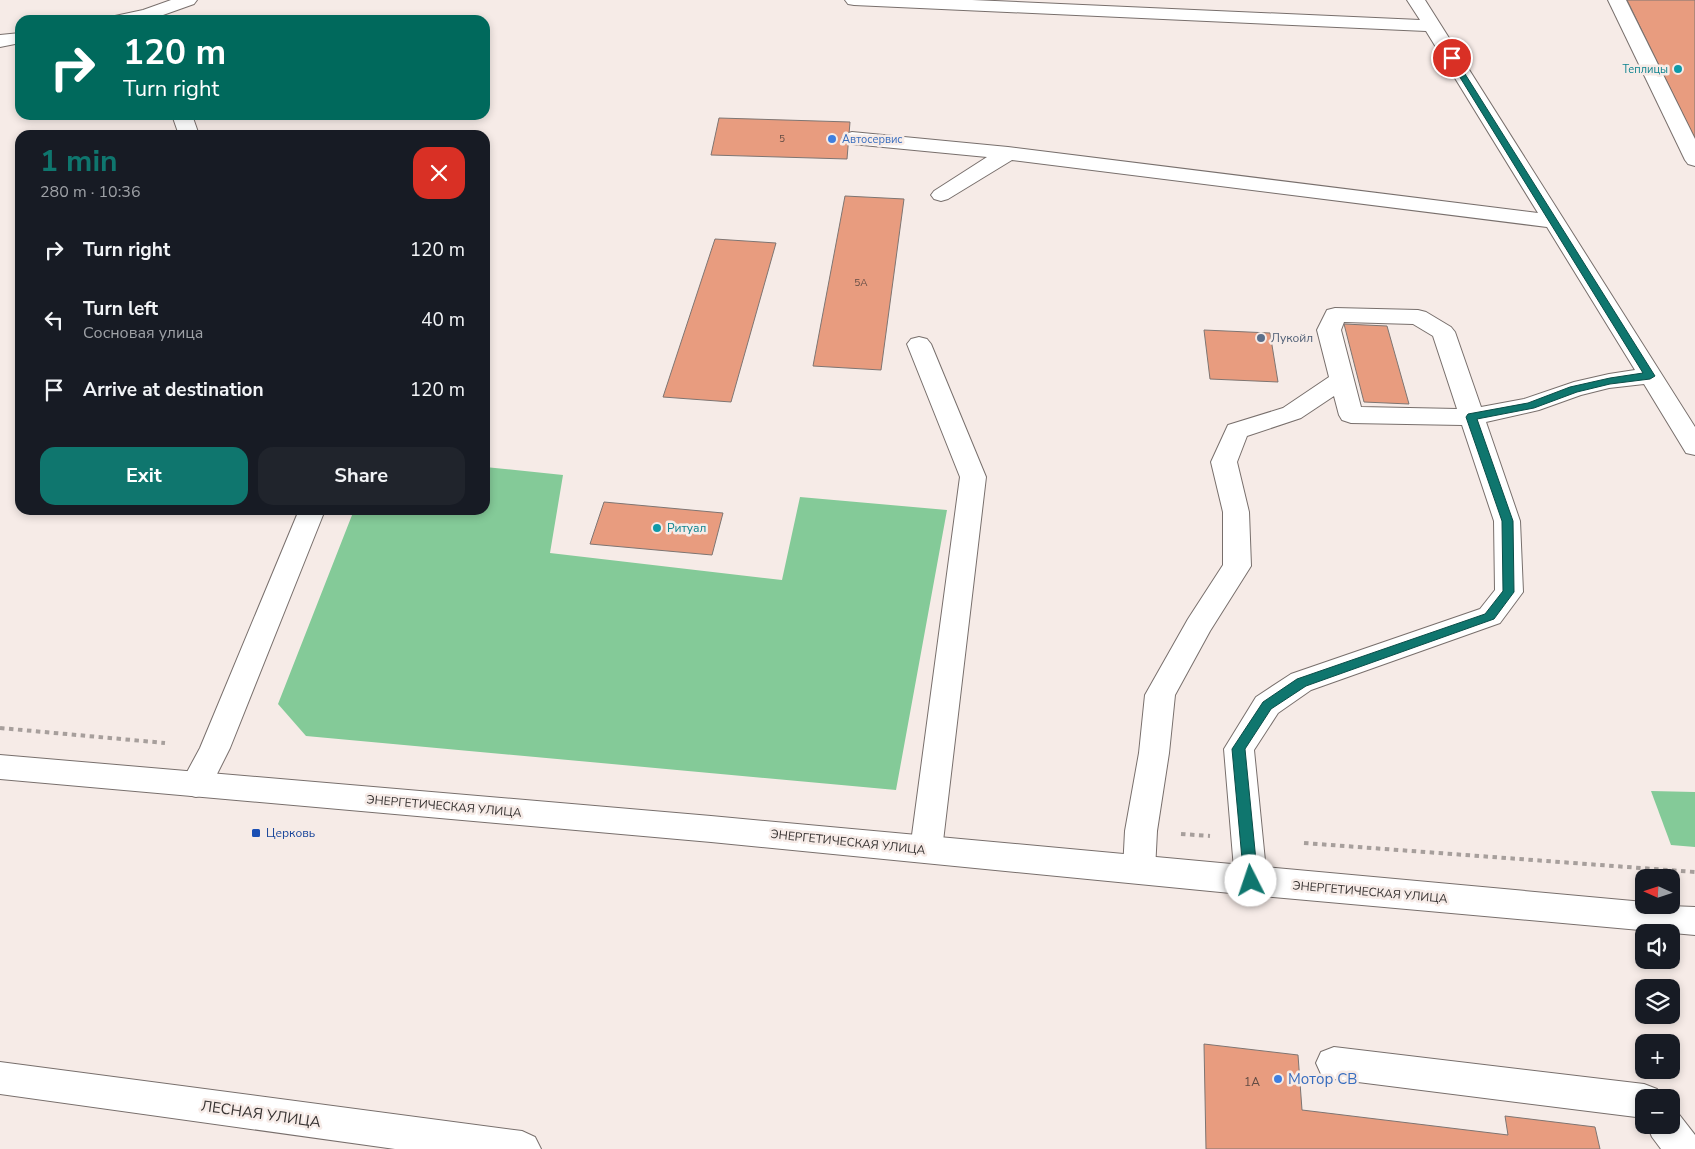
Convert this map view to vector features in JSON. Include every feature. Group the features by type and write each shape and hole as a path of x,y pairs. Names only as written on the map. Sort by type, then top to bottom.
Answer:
{"street":[{"path":"150,15 160,0"},
{"path":"155,15 188,0"},
{"path":"854,0 1431,26"},
{"path":"1416,0 1695,447"},
{"path":"1617,0 1695,160"},
{"path":"0,41 15,39"},
{"path":"852,138 1008,153 1554,221"},
{"path":"941,195 1008,153"},
{"path":"1251,881 1239,749 1267,705 1301,682 1490,616 1509,592 1507,521 1443,332 1418,317 1335,315 1329,330 1351,415"},
{"path":"919,344 973,476 926,850"},
{"path":"1292,413 1472,417 1530,406 1574,389 1610,381 1650,376"},
{"path":"1139,870 1140,831 1154,753 1160,695 1198,626 1237,566 1236,512 1224,462 1237,431 1292,413 1342,379"},
{"path":"196,785 215,748 310,515"},
{"name":"ЭНЕРГЕТИЧЕСКАЯ УЛИЦА","path":"0,767 711,829 1251,881 1695,921"},
{"path":"1334,1063 1635,1100"},
{"name":"ЛЕСНАЯ УЛИЦА","path":"0,1078 522,1149"},
{"path":"1671,1134 1682,1149"}],"path":[{"path":"1177,833 1213,836"},
{"path":"1304,842 1695,872"}],"green space":[{"path":"490,468 563,475 550,553 782,580 800,497 947,510 896,790 306,736 278,704 352,515 490,515"},
{"path":"1651,791 1695,792 1695,847 1671,845"}],"building":[{"name":"Теплицы","path":"1627,0 1695,0 1695,139"},
{"path":"719,118 850,122 847,159 711,155"},
{"path":"845,196 904,199 881,370 813,366"},
{"path":"715,239 776,243 731,402 663,397"},
{"path":"1344,324 1387,326 1409,404 1364,402"},
{"path":"1204,330 1270,333 1278,382 1210,379"},
{"name":"Ритуал","path":"604,502 723,513 712,555 590,544"},
{"path":"1204,1044 1298,1055 1302,1110 1508,1135 1505,1116 1595,1127 1600,1149 1206,1149"}],"place":[{"name":"Теплицы","path":"1678,69"},
{"name":"Автосервис","path":"832,139"},
{"name":"Лукойл","path":"1261,338"},
{"name":"Ритуал","path":"657,528"},
{"name":"Церковь","path":"256,833"},
{"name":"Мотор СВ","path":"1278,1079"}],"route":[{"path":"1251,881 1239,749 1267,705 1301,682 1490,616 1509,592 1507,521 1472,417 1530,406 1574,389 1633,377 1650,376 1452,58"}]}
